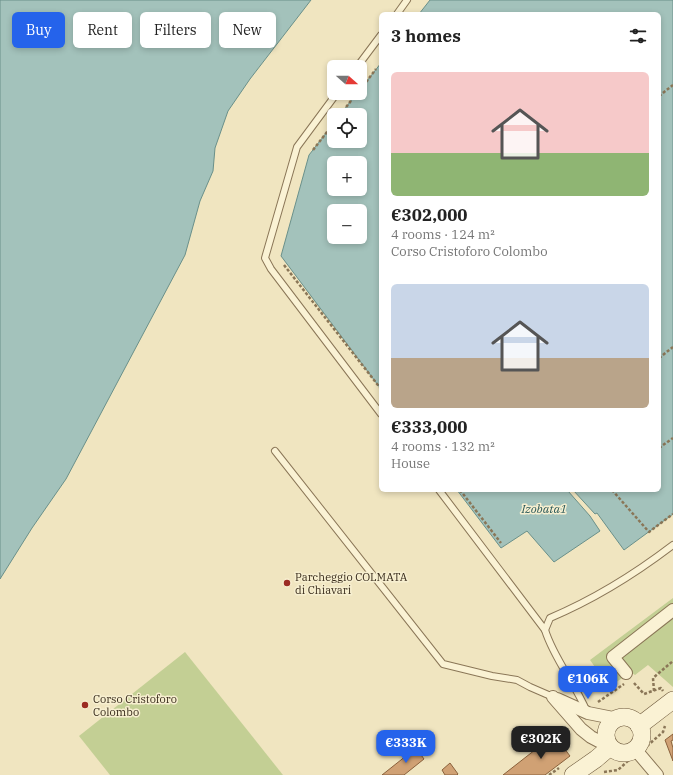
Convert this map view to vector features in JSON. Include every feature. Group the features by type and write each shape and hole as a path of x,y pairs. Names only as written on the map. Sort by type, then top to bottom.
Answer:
{"street":[{"path":"628,676 613,657 673,610"},
{"path":"553,697 588,713 618,719 630,719 639,726 642,736 637,751"},
{"path":"553,697 590,737 619,753 637,751"},
{"path":"639,726 673,700"},
{"path":"610,747 607,742 607,731 613,721 618,719"},
{"path":"573,775 610,747"},
{"path":"637,751 656,775"}],"lane":[{"path":"398,12 407,0"},
{"path":"362,60 379,38"},
{"path":"332,100 297,147 265,258 271,269 379,411"},
{"path":"275,452 443,664 492,676 517,680 553,697"},
{"path":"440,492 545,630 550,646 574,684 588,713"},
{"path":"545,630 550,618 581,605 643,568 673,544"}],"path":[{"path":"367,81 376,69"},
{"path":"661,94 673,85"},
{"path":"346,108 352,100"},
{"path":"313,150 327,132"},
{"path":"284,264 379,386"},
{"path":"661,356 673,347"},
{"path":"661,447 673,438"},
{"path":"462,492 501,543"},
{"path":"614,492 649,532 673,514"},
{"path":"654,691 653,678 673,661"},
{"path":"628,676 644,694 661,688"},
{"path":"602,773 618,770 637,751 663,732 666,721"}],"green space":[{"path":"673,598 673,687 648,665 635,675 631,672 609,687 590,660"},
{"path":"185,652 283,775 110,775 79,736"}],"water":[{"path":"0,0 311,0 276,45 276,12 219,12 219,48 274,48 228,111 215,148 213,171 200,201 185,255 66,479 32,528 0,579"},
{"path":"430,0 673,0 673,514 624,550 597,513 595,514 575,492 661,492 661,12 421,12"},
{"path":"379,66 379,386 281,256 309,155 327,132 327,148 367,148 367,108 345,108 352,100 367,100 367,81"},
{"name":"Izobata1","path":"459,492 569,492 590,516 600,531 554,562 527,531 501,548"}],"building":[{"path":"673,734 673,740 671,741 673,748 673,761 665,740"},
{"path":"554,735 570,756 545,775 503,775"},
{"path":"416,748 424,759 404,775 382,775"},
{"path":"450,763 458,774 457,775 445,775 442,770"}],"place":[{"name":"Parcheggio COLMATA di Chiavari","path":"287,583"},
{"name":"Corso Cristoforo Colombo","path":"85,705"}]}
